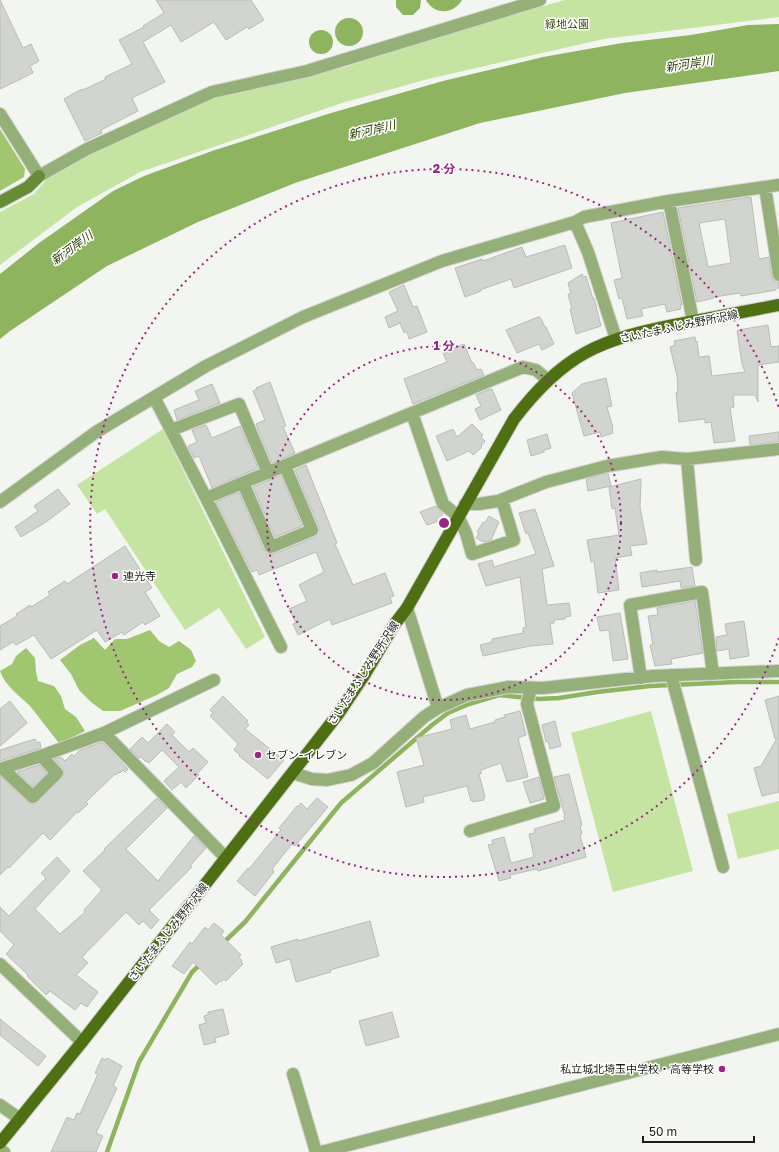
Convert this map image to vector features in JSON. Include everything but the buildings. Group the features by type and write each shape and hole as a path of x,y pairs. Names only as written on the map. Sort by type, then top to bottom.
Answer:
{"main road":[{"name":"さいたまふじみ野所沢線","path":"0,1143 82,1042 339,713 365,674 394,625 407,608 514,419 532,396 557,372 584,353 616,339 693,321 779,305"}],"street":[{"path":"0,202 28,187 39,176 87,149 212,92 307,71 540,0"},
{"path":"0,114 39,176"},
{"path":"0,502 96,432 206,366 303,317 442,261 575,222 584,217 668,201 779,185"},
{"path":"765,187 779,276"},
{"path":"668,201 693,321"},
{"path":"575,222 588,252 616,339"},
{"path":"206,498 523,367 536,370 548,380"},
{"path":"154,398 281,647"},
{"path":"171,430 240,404 268,473"},
{"path":"412,413 443,504 458,516 466,533 472,554 514,540 502,500"},
{"path":"466,504 479,504 502,500 546,482 607,466 662,457 687,459 779,449"},
{"path":"687,459 696,560"},
{"path":"243,483 271,547 312,530 285,466"},
{"path":"640,678 630,605 702,592 713,674"},
{"path":"407,608 438,708"},
{"path":"293,773 312,779 327,780 351,775 373,763 424,716 468,694 509,687 542,688 671,675 779,672"},
{"path":"671,675 724,868"},
{"path":"1,769 104,733 214,680"},
{"path":"470,830 554,806 527,704 531,688"},
{"path":"104,733 226,858"},
{"path":"1,769 33,797 57,773 41,756"},
{"path":"0,964 82,1042"},
{"path":"321,1152 779,1034"},
{"path":"293,1074 316,1152"},
{"path":"0,1105 20,1119"},
{"path":"0,1150 4,1152"}],"green space":[{"name":"緑地公園","path":"565,0 779,0 779,17 604,39 428,79 342,103 140,172 77,207 0,265 0,212 34,194 46,180 88,156 218,96 346,67 432,38"},
{"path":"163,429 265,637 246,649 219,608 185,630 105,509 97,514 77,485"},
{"path":"651,711 693,871 613,892 571,733"},
{"path":"779,801 779,849 738,859 727,814"}],"shaded area":[{"path":"0,129 25,169 24,177 0,191"},
{"path":"150,630 159,641 169,647 179,641 191,650 196,661 192,667 177,674 169,688 157,695 120,711 103,711 91,702 79,690 71,674 60,660 80,645 94,638 105,650 115,639 127,639"},
{"path":"26,648 35,658 38,681 54,686 61,696 65,709 76,717 85,731 59,743 30,706 5,681 0,671 12,664 16,656"}],"water":[{"path":"396,0 421,0 420,8 413,15 403,15 396,7"},
{"path":"426,0 462,0 458,5 449,11 439,11 429,5"},
{"path":"349,18 355,19 359,22 362,26 362,38 359,42 355,45 349,46 343,45 339,42 336,38 335,32 336,26 339,22 343,19"},
{"name":"新河岸川","path":"779,24 779,71 625,93 480,123 295,183 198,222 107,266 0,339 0,274 39,243 113,191 144,176 212,151 331,113 443,81 543,57 622,43 691,35 748,25"},
{"path":"321,30 329,34 333,42 329,50 321,54 313,50 309,42 313,34"}],"waterway":[{"path":"222,944 245,922 341,803 448,713 469,704 499,695 539,699 559,698 650,686 736,682 779,682"},
{"path":"107,1152 139,1062 192,972 202,963"}],"place":[{"name":"連光寺","path":"115,576"},
{"name":"セブン-イレブン","path":"258,755"},
{"name":"私立城北埼玉中学校・高等学校","path":"722,1069"}]}
